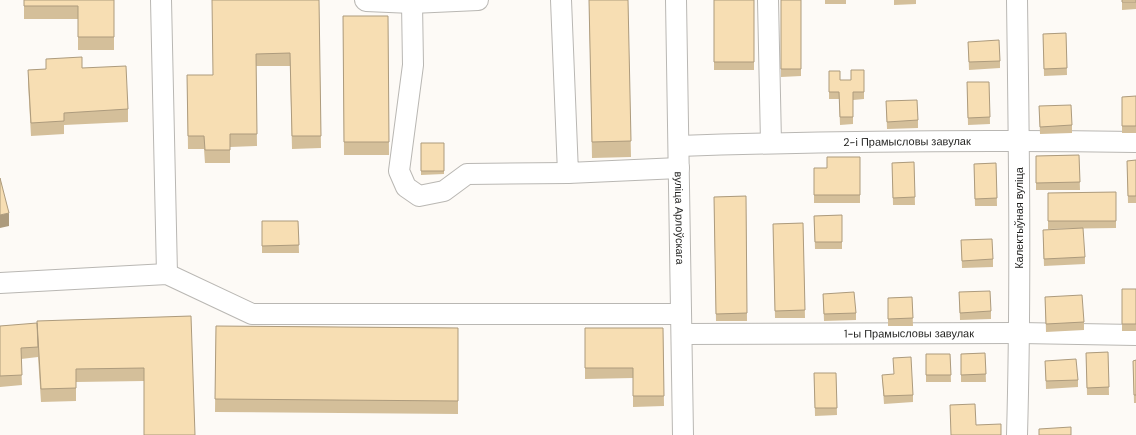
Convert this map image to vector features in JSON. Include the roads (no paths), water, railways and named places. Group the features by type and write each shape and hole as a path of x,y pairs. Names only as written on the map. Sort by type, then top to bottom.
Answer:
{"street":[{"path":"161,0 167,274"},
{"path":"366,0 412,2 478,0"},
{"path":"561,0 568,173"},
{"name":"вуліца Арлоўскага","path":"676,0 683,435"},
{"path":"768,0 771,143"},
{"name":"Калектыўная вуліца","path":"1016,435 1020,333 1017,0"},
{"path":"412,2 413,65 399,171 406,187 420,196 444,191 467,174 568,173 679,168"},
{"name":"2-і Прамысловы завулак","path":"679,146 771,143 1019,141 1136,142"},
{"path":"0,283 167,274 252,314 681,314"},
{"name":"1-ы Прамысловы завулак","path":"682,334 1020,333 1136,335"}]}
